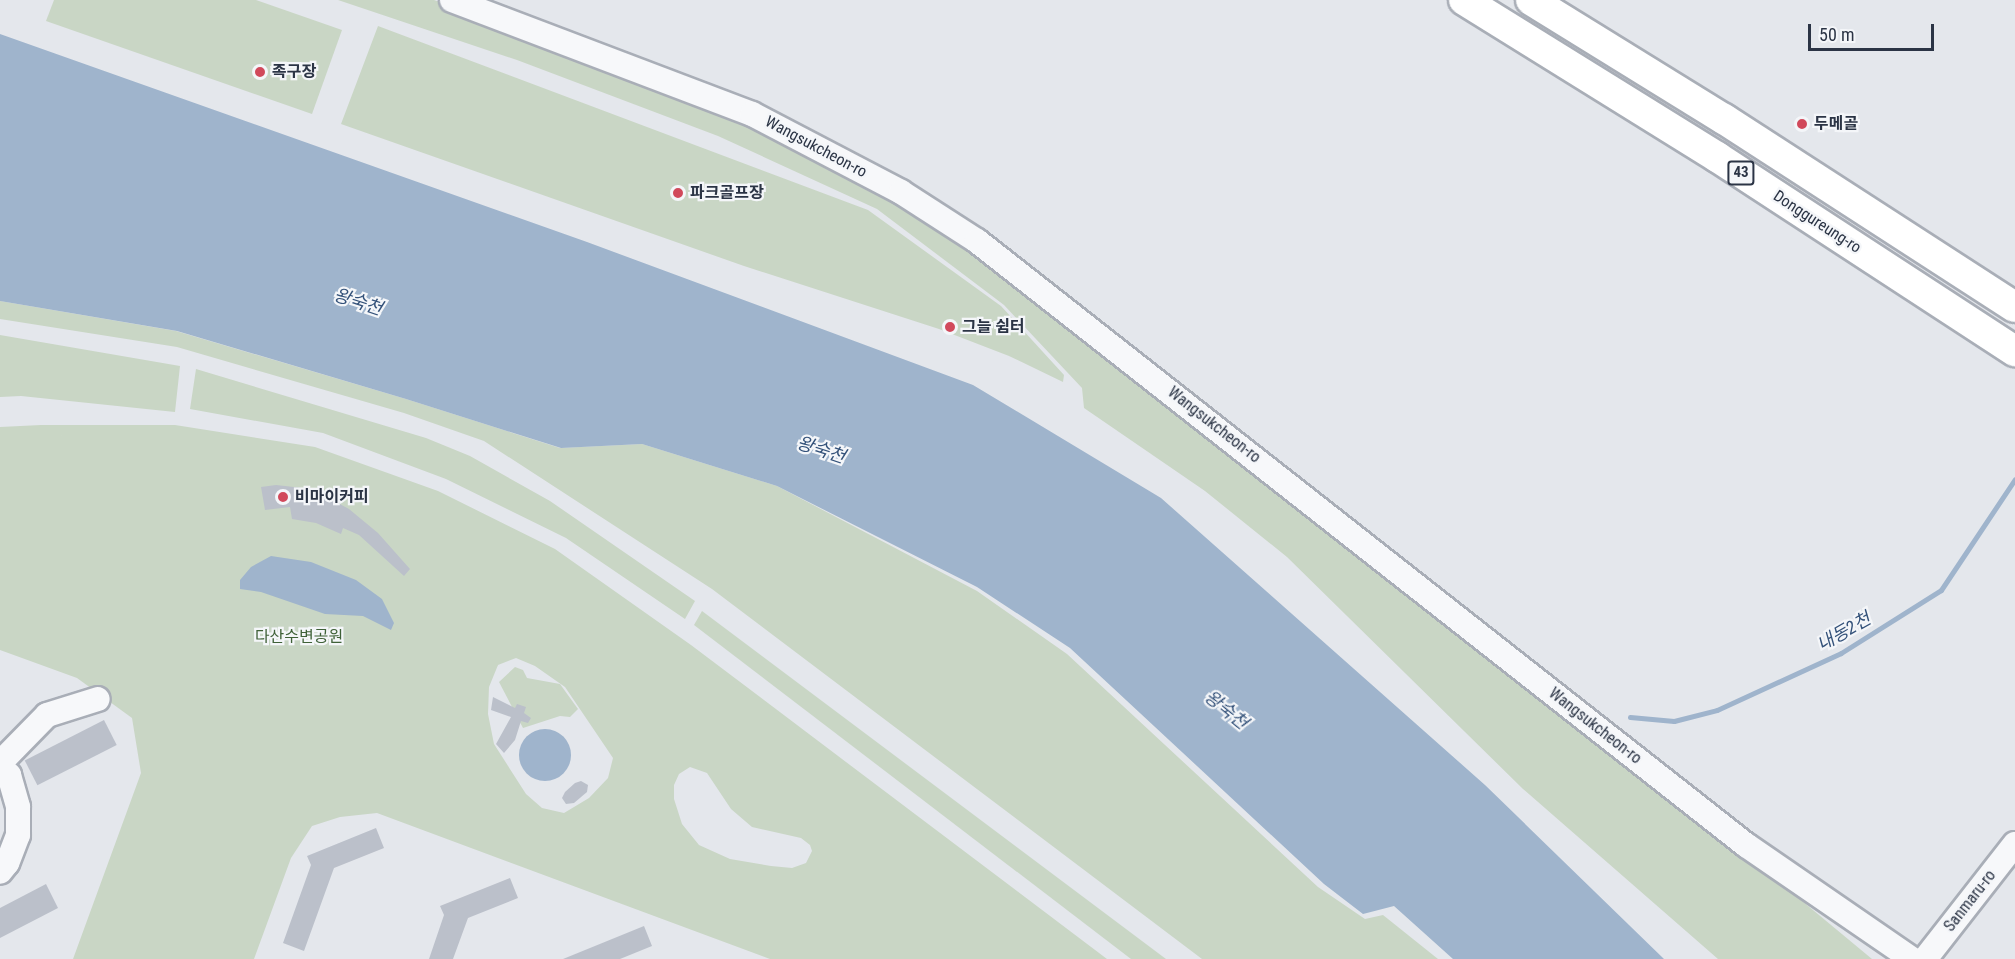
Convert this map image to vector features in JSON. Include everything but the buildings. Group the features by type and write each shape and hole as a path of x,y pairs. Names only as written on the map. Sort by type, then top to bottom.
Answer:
{"main road":[{"name":"Donggureung-ro","path":"1464,0 1717,157 2015,351"},
{"name":"43","path":"1531,0 1724,119 2015,307"}],"street":[{"name":"Wangsukcheon-ro","path":"452,0 752,114 900,192 977,241 1746,845 1912,959"},
{"path":"0,872 7,863 18,835 18,807 9,775 0,764 47,715 98,699"},
{"name":"Sanmaru-ro","path":"1925,959 2015,844"}],"green space":[{"name":"족구장","path":"54,0 256,0 342,30 312,114 46,21"},
{"path":"338,0 434,0 738,113 963,237 1742,851 1872,959 1718,959 1523,789 1287,557 1205,491 1084,408 1082,388 1004,305 877,209 718,136 517,60"},
{"name":"파크골프장","path":"378,26 868,210 1001,306 1064,375 1063,382 1009,356 939,329 744,266 341,124"},
{"path":"0,301 176,331 406,399 560,448 642,444 777,486 977,591 1067,654 1318,887 1365,919 1383,915 1438,959 1202,959 712,589 484,441 404,413 177,347 0,319"},
{"path":"0,335 180,366 175,412 21,396 0,397"},
{"path":"196,369 426,438 470,456 550,501 695,601 685,619 566,538 446,479 323,433 190,409"},
{"name":"다산수변공원","path":"175,425 315,447 438,491 555,549 691,645 1107,959 770,959 377,813 340,817 312,826 291,858 254,959 73,959 141,773 132,718 77,678 0,650 0,427","holes":["516,658 535,666 565,687 613,758 608,778 589,798 564,813 542,808 526,794 494,744 488,714 489,687 498,665","690,767 707,773 731,809 752,827 801,838 810,845 812,851 806,863 792,868 771,866 730,859 699,845 682,824 674,799 674,785 679,774"]},
{"path":"702,611 1166,959 1131,959 694,625"},
{"path":"515,667 523,670 527,678 560,684 578,709 570,717 560,716 523,728 499,682"}],"water":[{"name":"왕숙천","path":"0,34 587,242 973,385 1161,498 1485,785 1664,959 1453,959 1394,906 1363,914 1324,884 1070,648 977,587 777,486 642,444 561,448 177,331 0,301"},
{"path":"271,556 311,562 356,580 382,599 394,623 391,630 363,616 325,614 261,592 240,589 240,580 251,567"},
{"path":"545,729 555,731 563,737 569,745 571,755 569,765 563,773 555,779 545,781 535,779 527,773 521,765 519,755 521,745 527,737 535,731"}],"waterway":[{"name":"내동2천","path":"1630,717 1674,721 1717,710 1841,653 1941,590 2015,479"}],"place":[{"name":"족구장","path":"260,72"},
{"name":"두메골","path":"1802,124"},
{"name":"파크골프장","path":"678,193"},
{"name":"그늘 쉼터","path":"950,327"},
{"name":"비마이커피","path":"283,497"}]}
